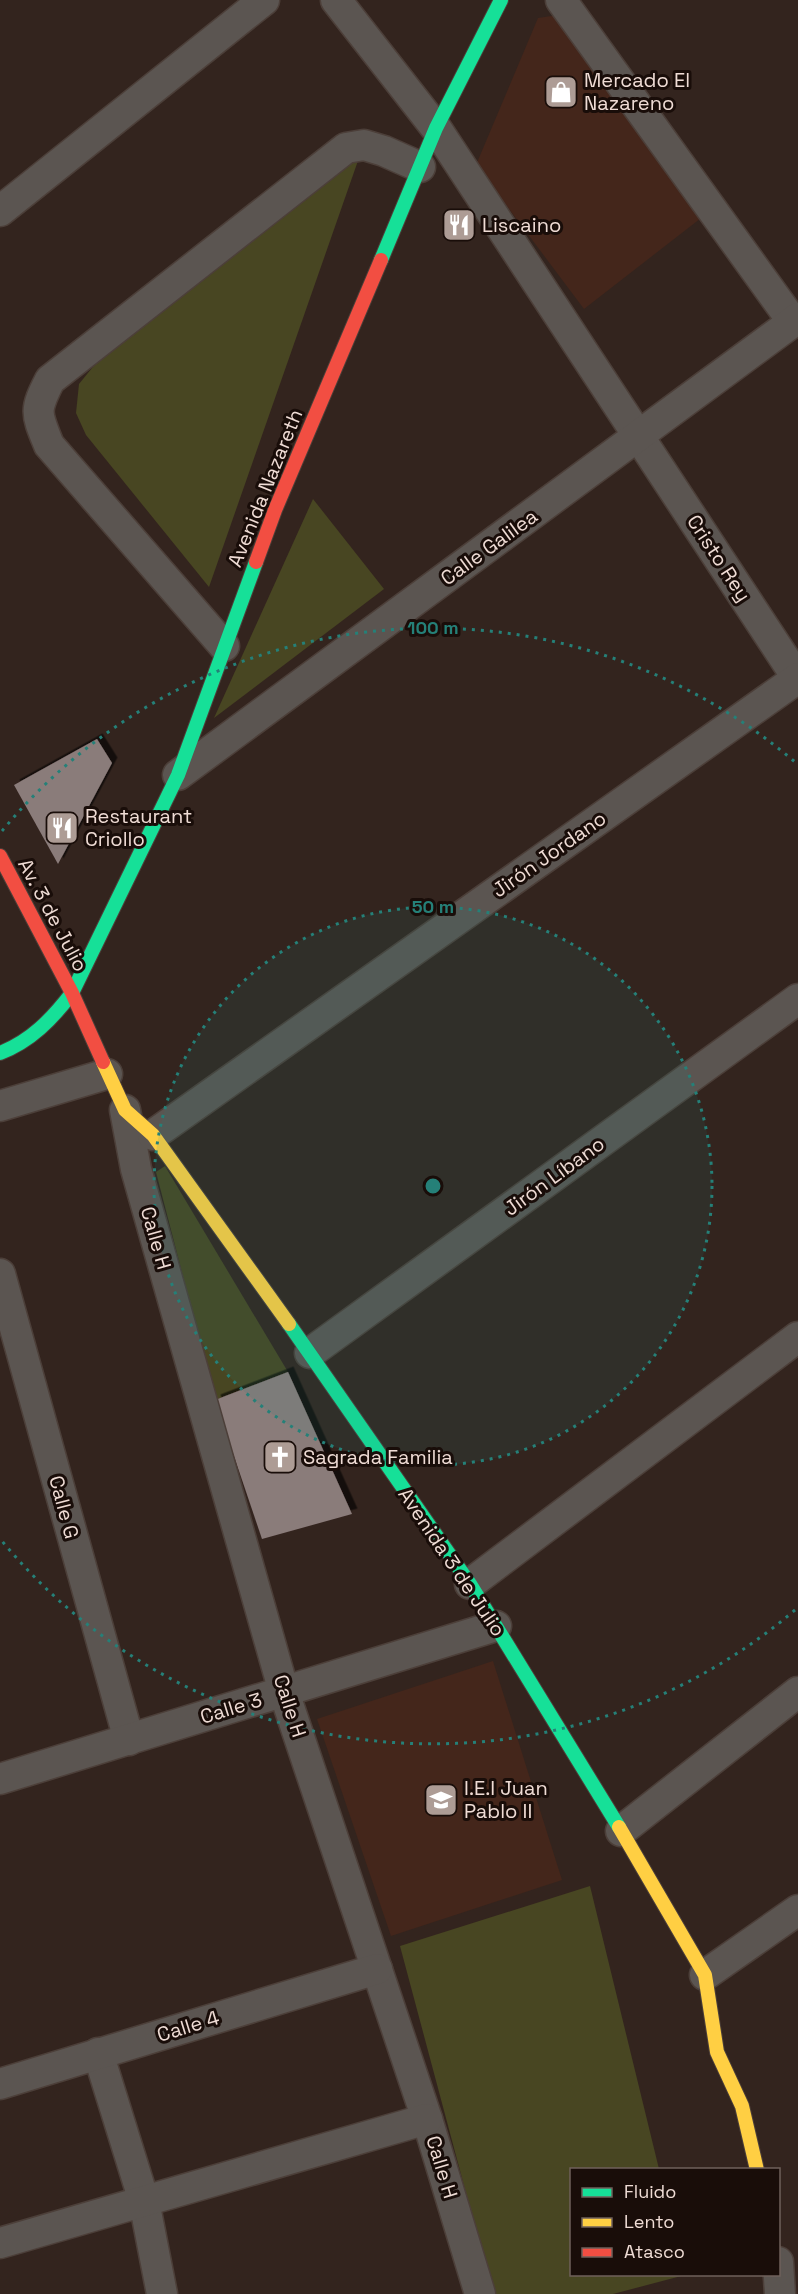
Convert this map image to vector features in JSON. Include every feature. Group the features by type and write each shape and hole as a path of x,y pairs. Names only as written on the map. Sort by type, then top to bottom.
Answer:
{"street":[{"path":"0,211 264,0"},
{"name":"Cristo Rey","path":"336,0 436,128 798,678"},
{"name":"Avenida Nazareth","path":"0,1053 11,1050 48,1024 72,993 178,775 275,510 436,128 501,0"},
{"path":"561,0 795,320"},
{"path":"224,646 49,445 39,421 39,403 50,380 346,148 364,145 420,167"},
{"name":"Calle Galilea","path":"178,775 795,320"},
{"name":"Jirón Jordano","path":"153,1135 798,678"},
{"name":"Av. 3 de Julio","path":"0,856 72,993"},
{"name":"Avenida 3 de Julio","path":"72,993 125,1110 153,1135 310,1353 470,1584 621,1831 705,1975 717,2052 742,2106 757,2168"},
{"name":"Jirón Líbano","path":"310,1353 798,999"},
{"path":"0,1106 107,1074"},
{"name":"Calle H","path":"125,1110 136,1169 284,1692 427,2119 480,2294"},
{"name":"Calle G","path":"0,1274 129,1740"},
{"path":"470,1584 798,1337"},
{"name":"Calle 3","path":"0,1779 496,1626"},
{"path":"621,1831 798,1692"},
{"path":"705,1975 798,1910"},
{"name":"Calle 4","path":"0,2084 377,1969"},
{"path":"98,2054 144,2201 162,2294"},
{"path":"0,2243 427,2119"},
{"path":"779,2276 780,2294"}],"shaded area":[{"name":"Mercado El Nazareno","path":"558,15 705,215 584,309 476,165 538,18"},
{"path":"360,155 209,587 86,435 76,413 79,384 101,357"},
{"path":"313,499 384,589 214,718"},
{"path":"165,1166 288,1372 215,1400 156,1172"},
{"name":"I.E.I Juan Pablo II","path":"493,1661 562,1880 391,1936 317,1719"},
{"path":"590,1886 659,2168 570,2168 570,2276 681,2276 613,2294 493,2294 400,1946"}],"building":[{"path":"97,739 112,763 58,864 14,785"},
{"name":"Sagrada Familia","path":"288,1372 352,1514 262,1539 215,1400"}],"traffic: fast":[{"path":"381,260 436,128 501,0"},
{"path":"0,1053 31,1036 57,1012 72,993 178,775 256,562"},
{"path":"289,1324 470,1584 619,1827"}],"traffic: slow":[{"path":"103,1062 125,1110 153,1135 289,1324"},
{"path":"619,1827 705,1975 717,2052 742,2106 757,2168"}],"traffic: jam":[{"path":"256,562 275,510 381,260"},
{"path":"0,856 72,993 103,1062"}],"place":[{"name":"Mercado El Nazareno","path":"561,92"},
{"name":"Liscaino","path":"459,225"},
{"name":"Restaurant Criollo","path":"62,828"},
{"name":"Sagrada Familia","path":"280,1457"},
{"name":"I.E.I Juan Pablo II","path":"441,1800"}]}
